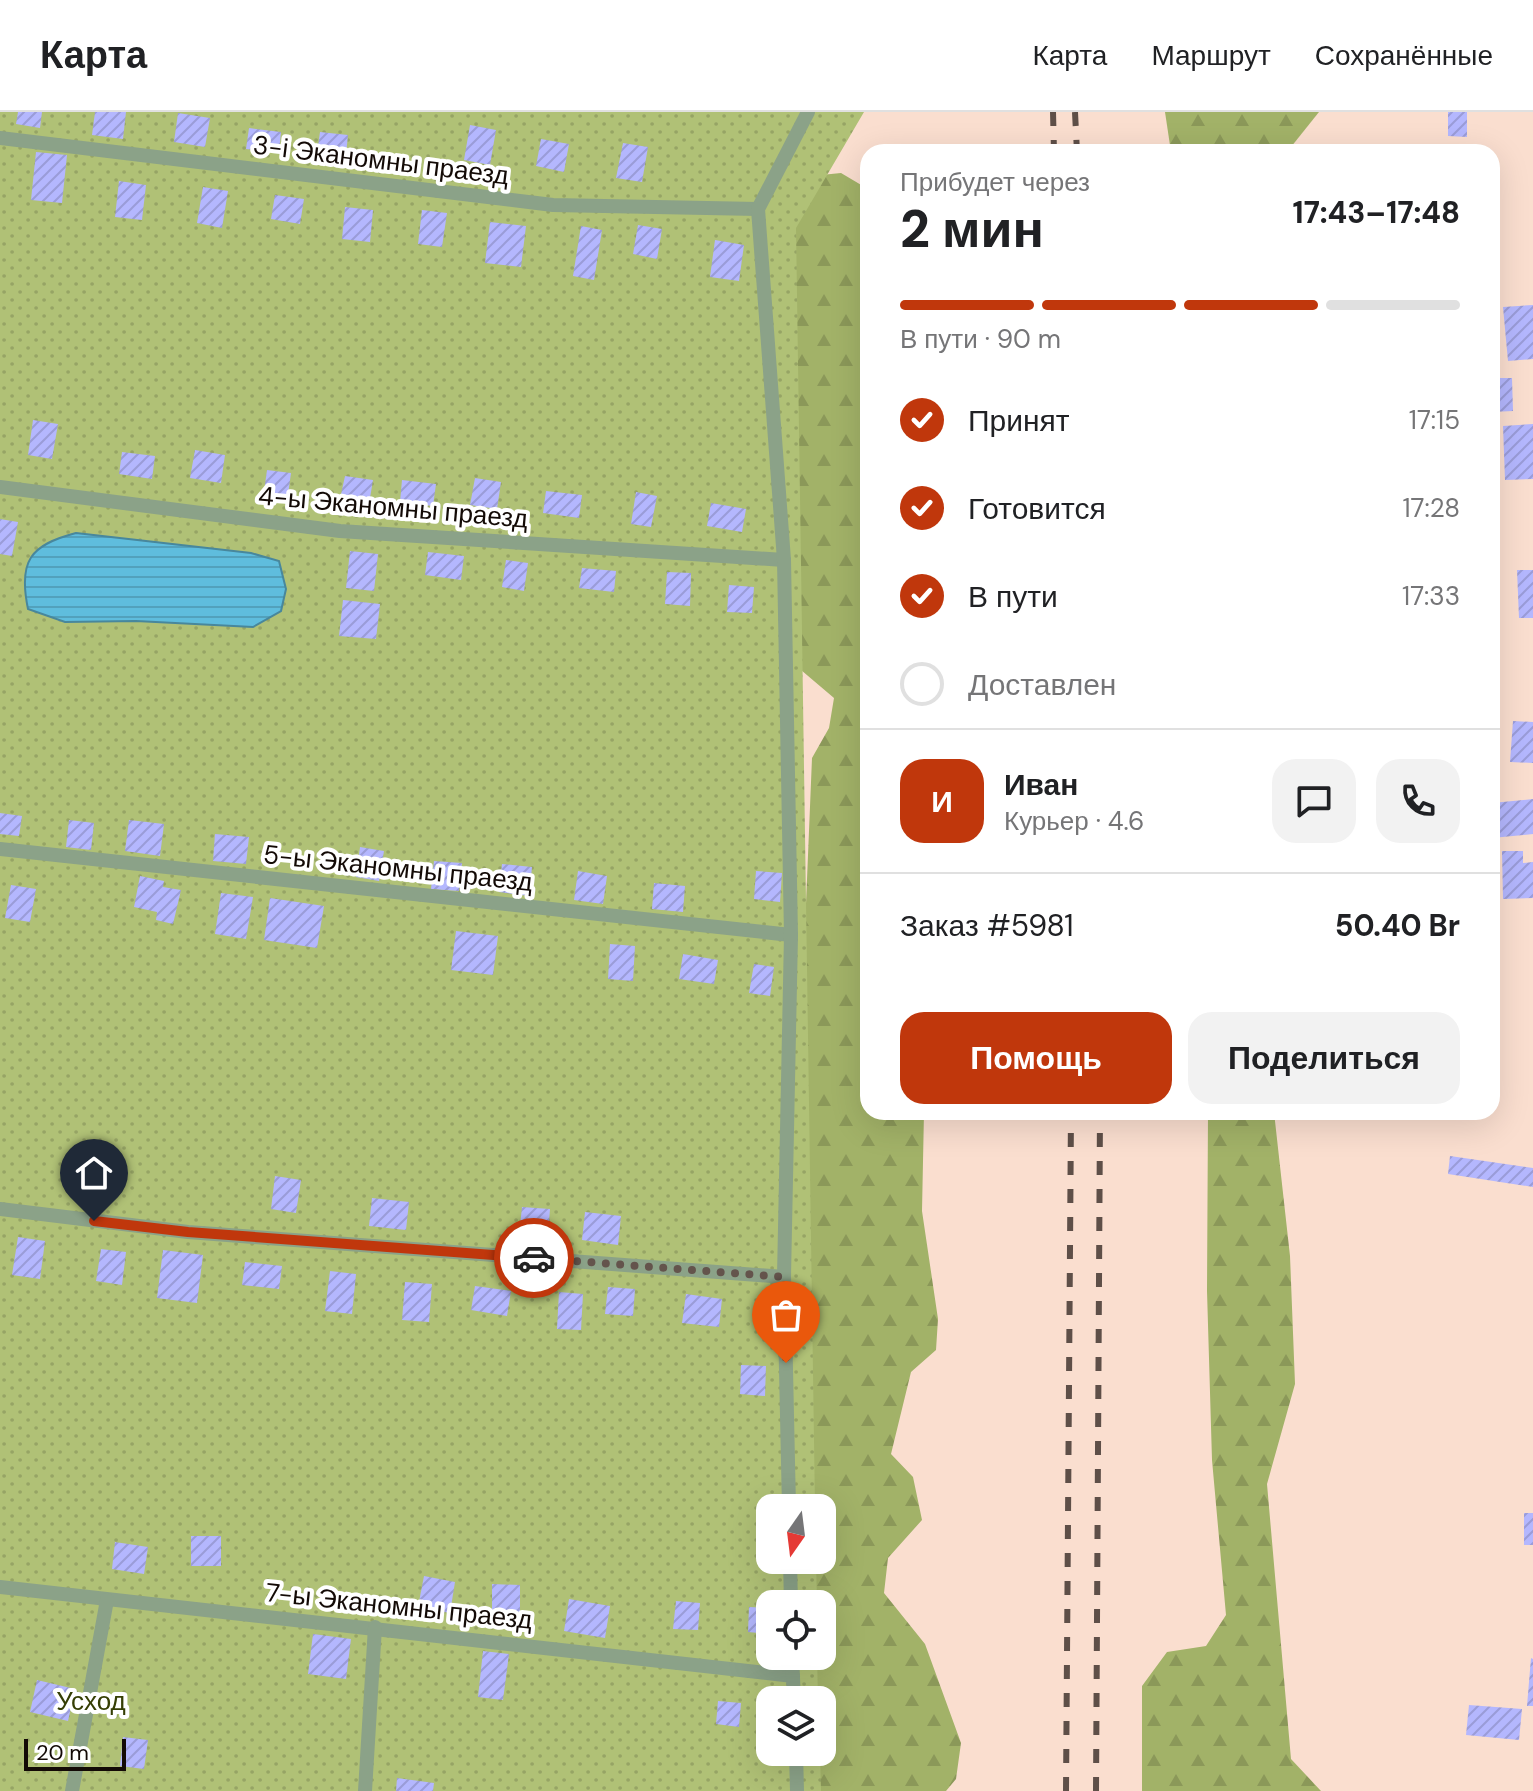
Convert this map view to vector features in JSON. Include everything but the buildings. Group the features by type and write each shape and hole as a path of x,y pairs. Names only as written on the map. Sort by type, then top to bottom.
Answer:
{"lane":[{"path":"789,1494 784,1277 791,935 784,560 758,209 808,112"},
{"name":"3-і Эканомны праезд","path":"0,138 553,205 758,209"},
{"name":"4-ы Эканомны праезд","path":"0,487 340,531 784,560"},
{"name":"5-ы Эканомны праезд","path":"0,849 791,935"},
{"path":"0,1209 188,1232 784,1277"},
{"name":"7-ы Эканомны праезд","path":"0,1587 793,1676"},
{"path":"72,1791 107,1600"},
{"path":"365,1791 375,1627"},
{"path":"793,1670 793,1686"},
{"path":"796,1766 797,1791"}],"green space":[{"name":"Усход","path":"0,112 864,112 796,228 815,1494 756,1494 756,1574 816,1574 817,1590 756,1590 756,1670 817,1670 818,1686 756,1686 756,1766 820,1766 821,1791 0,1791"},
{"path":"1165,112 1319,112 1293,144 1170,144"},
{"path":"841,173 860,184 860,1120 924,1120 922,1211 938,1319 936,1350 911,1372 891,1454 913,1477 922,1520 888,1558 884,1593 925,1644 961,1743 956,1779 946,1791 812,1791 811,1766 836,1766 836,1686 808,1686 808,1670 836,1670 836,1590 804,1590 804,1574 836,1574 836,1494 800,1494 802,1001 812,758 829,728 834,698 801,670 791,198 811,176"},
{"path":"1208,1120 1275,1120 1290,1256 1295,1384 1267,1484 1291,1759 1321,1791 1142,1791 1142,1686 1167,1652 1206,1646 1226,1615 1212,1460 1207,1291"}],"water":[{"path":"76,533 251,553 279,561 286,589 281,611 253,627 136,621 65,622 28,609 25,579 31,558 48,543"}],"railway":[{"path":"1053,112 1054,144"},
{"path":"1075,112 1077,144"},
{"path":"1066,1791 1071,1120"},
{"path":"1096,1791 1100,1120"}],"way so far":[{"path":"534,1258 784,1277 786,1363"}],"route":[{"path":"94,1221 188,1232 534,1258"}]}
